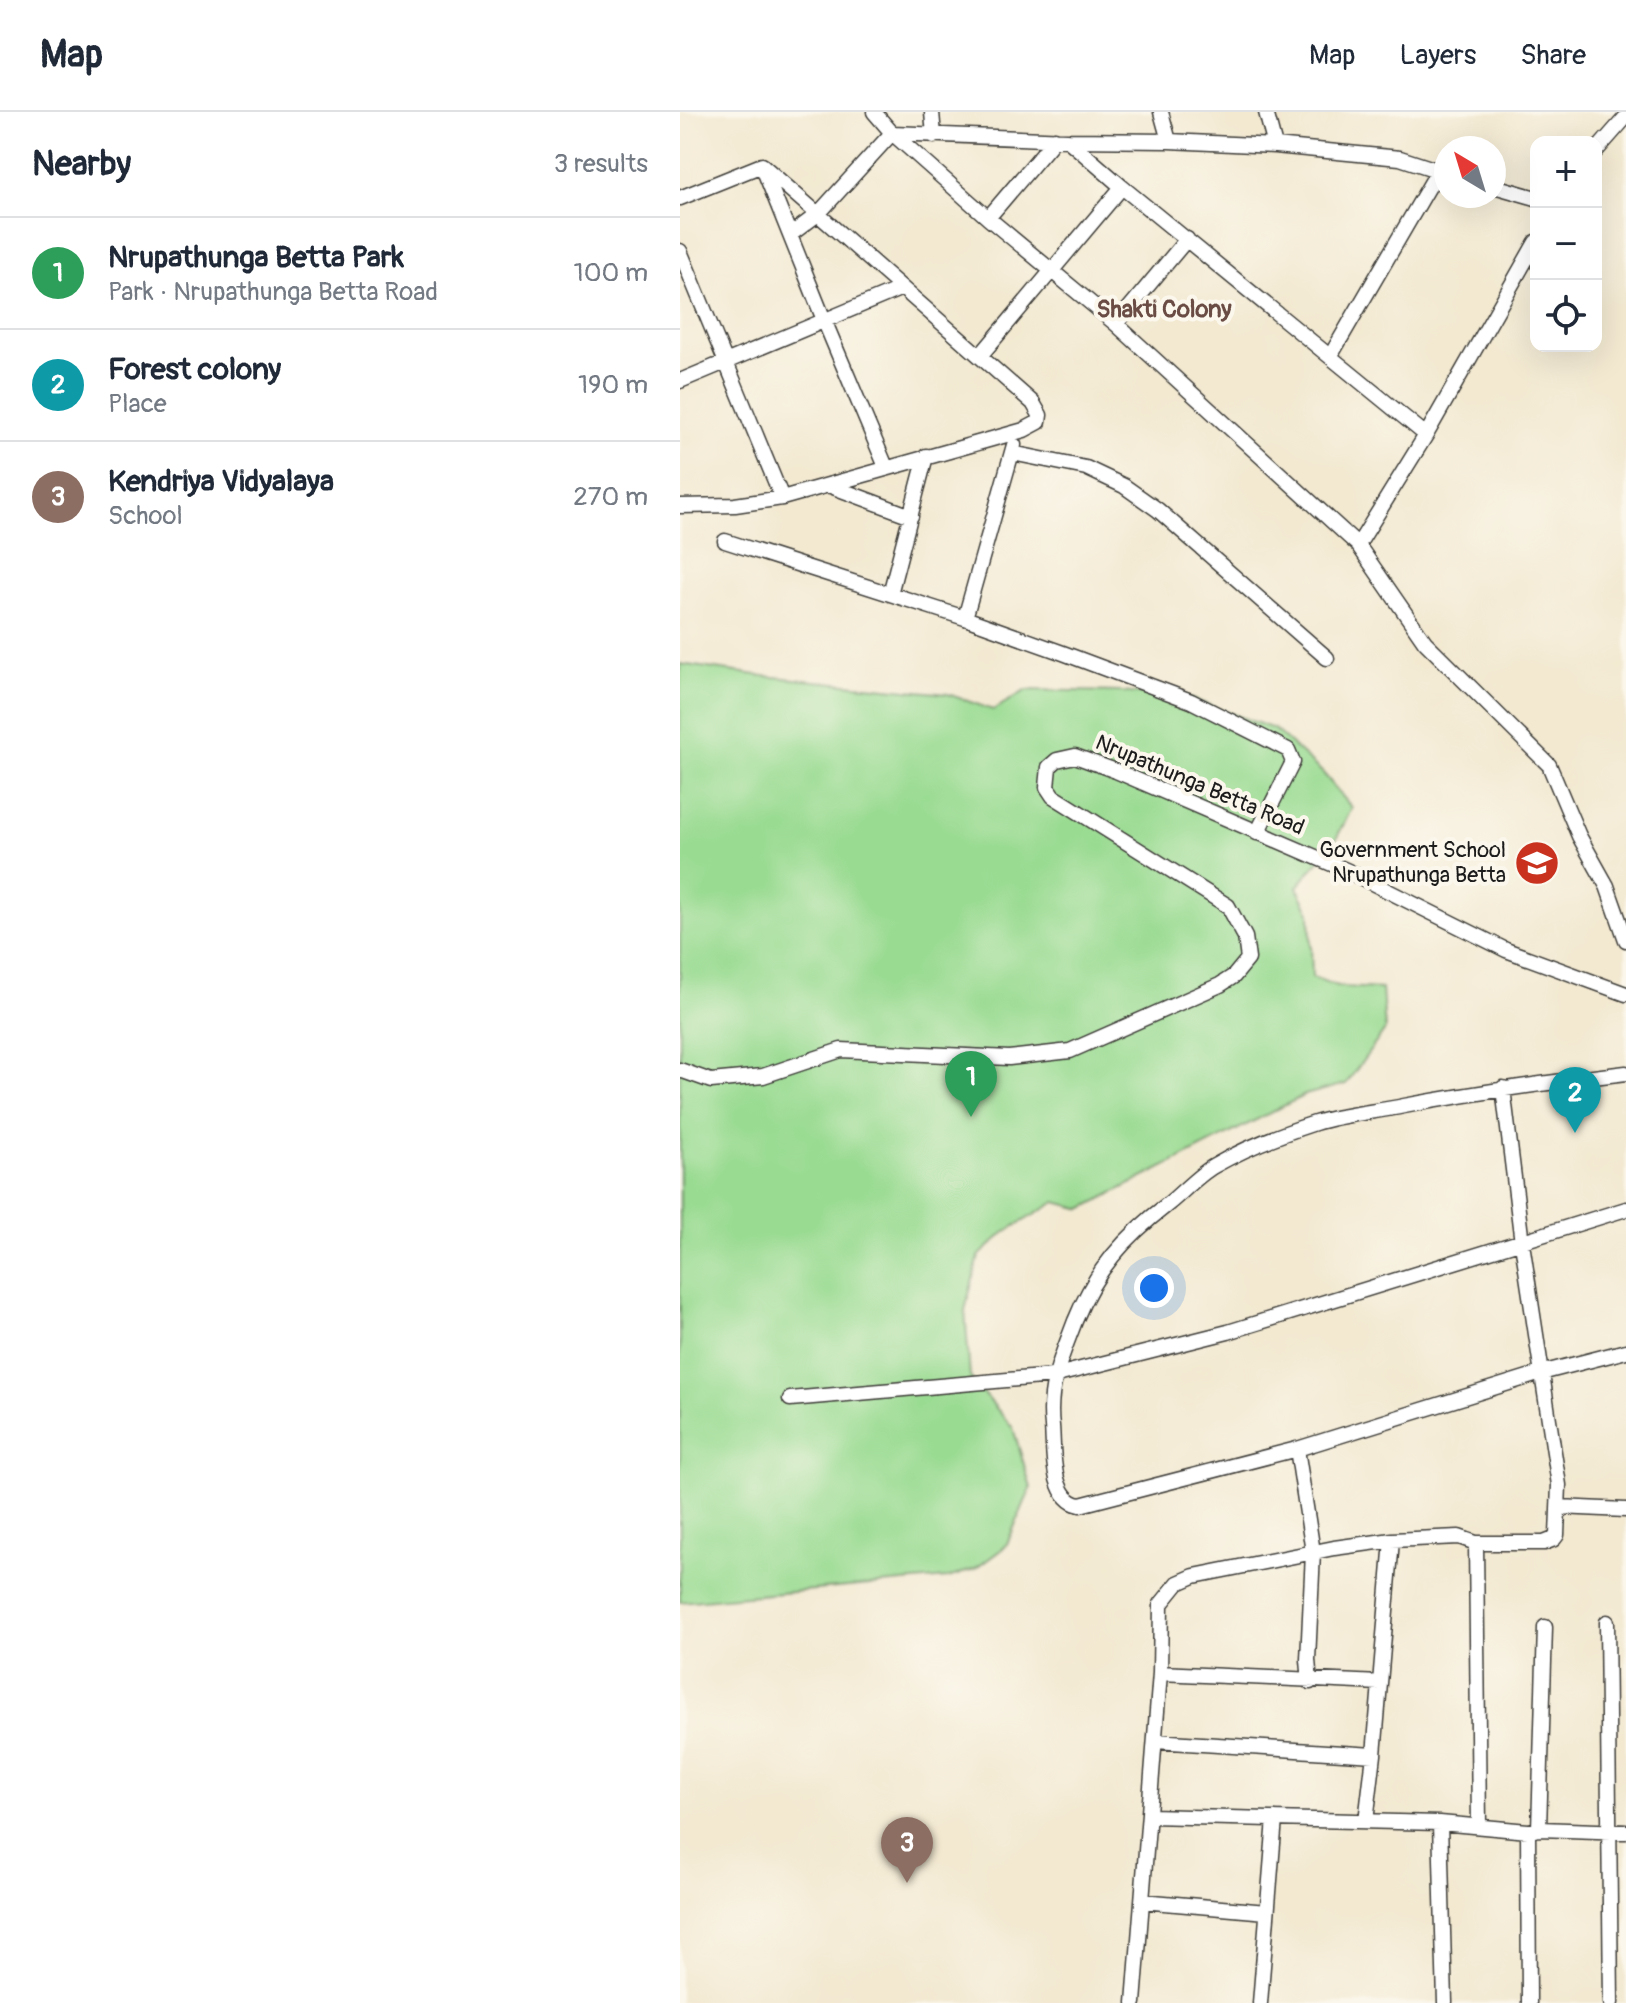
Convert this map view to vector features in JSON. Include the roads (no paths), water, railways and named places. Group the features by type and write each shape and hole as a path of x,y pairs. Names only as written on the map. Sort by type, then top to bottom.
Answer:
{"street":[{"path":"874,112 892,133 1116,324 1358,545 1425,642 1549,765 1579,836 1607,886 1626,940"},
{"path":"932,112 934,136"},
{"path":"1161,112 1169,141"},
{"path":"1266,112 1275,146"},
{"path":"1602,144 1626,117"},
{"path":"892,133 1275,146 1400,158 1434,169"},
{"path":"790,235 818,214 892,133"},
{"path":"988,218 1062,140"},
{"path":"1062,140 1426,435"},
{"path":"680,506 735,505 782,498 1018,432 1039,422 1039,411 980,356 762,165"},
{"path":"680,198 762,165"},
{"path":"762,165 886,467"},
{"path":"1331,355 1434,185"},
{"path":"980,356 1122,187"},
{"path":"1506,189 1530,196"},
{"path":"1116,324 1187,239"},
{"path":"680,251 782,498"},
{"path":"1358,545 1426,435 1530,253"},
{"path":"680,381 902,288"},
{"path":"965,618 1018,432"},
{"path":"1012,453 1086,468 1124,486 1158,510 1327,658"},
{"path":"890,594 926,456"},
{"path":"828,485 911,516"},
{"path":"725,541 965,618 1191,701 1288,750 1293,762 1257,833"},
{"name":"Nrupathunga Betta Road","path":"680,1070 711,1081 763,1076 841,1050 1009,1058 1070,1051 1234,976 1248,959 1245,937 1228,906 1053,796 1047,787 1049,767 1057,760 1075,756 1348,871 1506,950 1626,994"},
{"path":"1626,1073 1503,1088 1316,1123 1211,1167 1118,1248 1099,1271 1084,1299 1053,1376 1051,1419 1058,1480 1065,1498 1072,1504 1080,1505 1297,1449 1541,1373 1626,1351"},
{"path":"1134,2003 1160,1673 1161,1604 1178,1583 1194,1576 1313,1552 1392,1540 1459,1537 1476,1543 1549,1542 1557,1535 1559,1485 1522,1243 1503,1088"},
{"path":"790,1399 1053,1376 1228,1332 1626,1209"},
{"path":"1297,1449 1313,1552 1308,1660 1310,1682"},
{"path":"1559,1507 1626,1510"},
{"path":"1366,1821 1392,1540"},
{"path":"1476,1543 1479,1826"},
{"path":"1607,1622 1618,1833 1611,2003"},
{"path":"1529,2003 1533,1830 1545,1627"},
{"path":"1160,1673 1380,1683"},
{"path":"1155,1741 1374,1755"},
{"path":"1149,1816 1440,1823 1618,1833"},
{"path":"1260,2003 1275,1819"},
{"path":"1440,1823 1445,2003"},
{"path":"1142,1901 1267,1912"}],"place":[{"name":"Government School Nrupathunga Betta","path":"1537,863"},
{"name":"Nrupathunga Betta Park","path":"971,1117"},
{"name":"Forest colony","path":"1575,1133"},
{"name":"Kendriya Vidyalaya","path":"907,1883"}],"district":[{"name":"Shakti Colony","path":"1164,309"}]}
